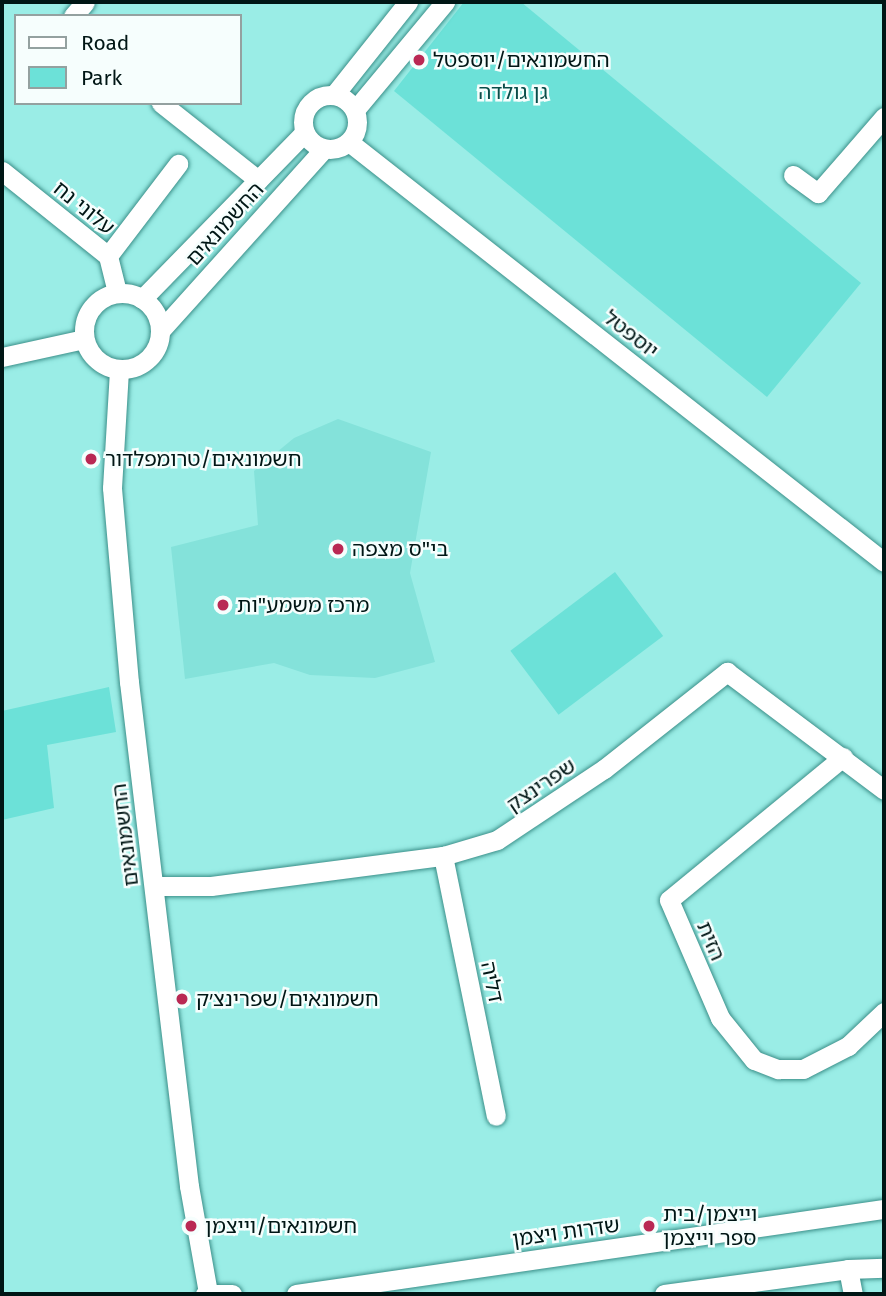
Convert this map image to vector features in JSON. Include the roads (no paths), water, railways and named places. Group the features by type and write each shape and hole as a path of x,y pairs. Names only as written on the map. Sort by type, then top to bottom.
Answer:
{"street":[{"path":"408,2 334,95 309,105 304,132 324,149 349,142 357,127 355,110 445,2"},
{"path":"334,95 355,110"},
{"path":"164,105 258,180"},
{"path":"793,175 818,193 884,117"},
{"name":"החשמונאים","path":"142,299 304,132"},
{"name":"יוספטל","path":"349,142 884,562"},
{"name":"החשמונאים","path":"160,331 324,149"},
{"path":"108,256 178,163"},
{"name":"עלוני נח","path":"2,171 108,256 117,293"},
{"path":"117,293 142,299 158,318 160,331 159,343 143,363 119,369 96,360 84,339 87,314 105,297 117,293"},
{"path":"2,357 84,339"},
{"name":"החשמונאים","path":"119,369 112,488 189,1186 207,1294"},
{"name":"שפרינצק","path":"154,886 211,886 443,856 497,840 553,806 727,672 884,790"},
{"name":"הזית","path":"842,757 669,900 720,1018 754,1060 778,1069 803,1069 848,1046 884,1012"},
{"name":"דליה","path":"443,856 496,1116"},
{"name":"שדרות ויצמן","path":"296,1294 879,1207"},
{"path":"848,1269 884,1254"},
{"path":"672,1294 848,1269 884,1268"},
{"path":"848,1269 853,1294"},
{"path":"207,1294 232,1294"}],"place":[{"name":"החשמונאים/יוספטל","path":"419,60"},
{"name":"חשמונאים/טרומפלדור","path":"91,459"},
{"name":"בי\"ס מצפה","path":"338,549"},
{"name":"מרכז משמע\"ות","path":"223,605"},
{"name":"חשמונאים/שפרינצ׳ק","path":"182,999"},
{"name":"חשמונאים/וייצמן","path":"191,1226"},
{"name":"וייצמן/בית ספר וייצמן","path":"649,1226"}],"park label":[{"name":"גן גולדה","path":"513,92"}]}
